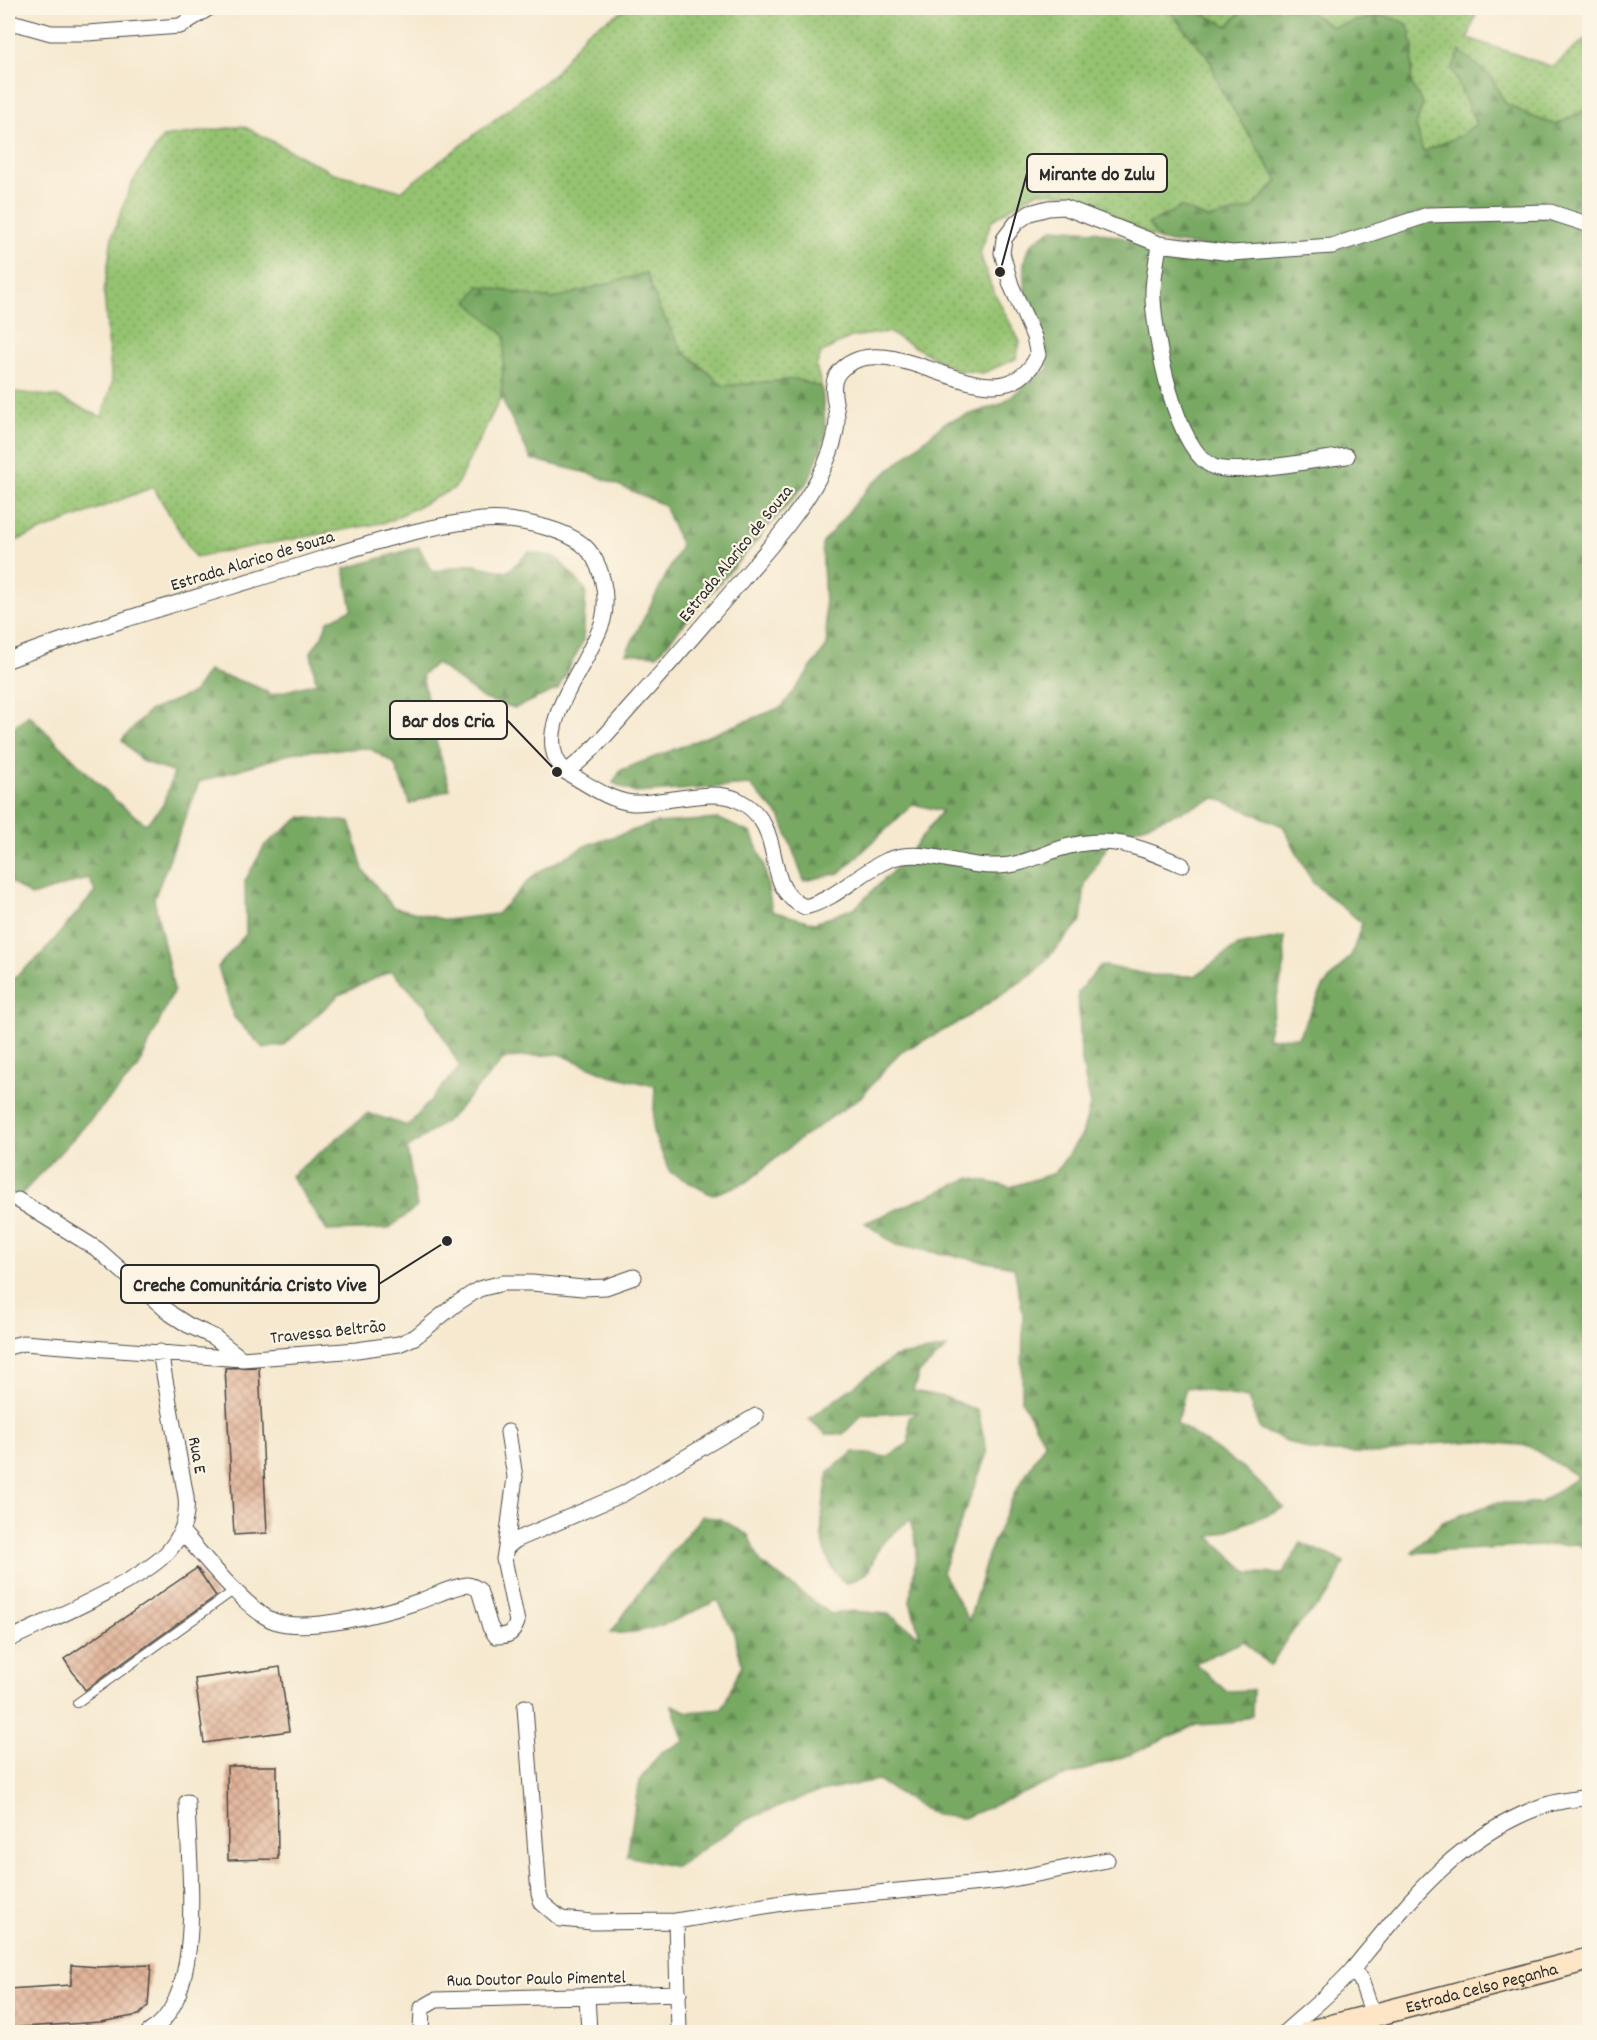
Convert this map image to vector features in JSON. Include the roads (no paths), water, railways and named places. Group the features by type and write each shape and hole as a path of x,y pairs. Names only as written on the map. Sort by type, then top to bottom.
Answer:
{"main road":[{"name":"Estrada Celso Peçanha","path":"1309,2032 1590,1959"}],"street":[{"path":"8,24 19,24 51,33 88,33 180,26 209,8"},
{"name":"Estrada Alarico de Souza","path":"8,660 154,610 416,533 485,519 528,524 560,532 583,545 596,562 605,591 603,620 561,705 553,730 551,745 558,765 566,772 587,756 666,668 804,502 819,478 834,440 837,420 833,387 835,378 843,368 864,357 884,356 984,385 1007,383 1025,374 1038,355 1034,337 1011,285 1002,253 1004,239 1017,222 1030,213 1064,207 1159,244 1232,253 1332,246 1414,219 1443,214 1550,212 1590,225"},
{"path":"1159,244 1152,297 1157,337 1178,418 1186,438 1199,454 1214,467 1236,470 1347,456"},
{"path":"566,772 608,796 631,803 716,796 736,799 750,808 764,822 773,844 777,874 783,892 790,901 805,907 834,895 855,879 888,861 919,855 995,867 1082,842 1105,841 1135,845 1182,865"},
{"path":"18,1200 97,1249 171,1314 214,1337 242,1359"},
{"name":"Travessa Beltrão","path":"8,1347 23,1343 242,1359 357,1350 399,1344 415,1337 479,1289 503,1283 559,1284 583,1288 606,1287 634,1277"},
{"name":"Rua E","path":"8,1640 136,1576 162,1558 182,1532 186,1520 186,1497 160,1352"},
{"path":"506,1548 516,1540 623,1494 756,1416"},
{"path":"182,1532 251,1606 274,1621 308,1624 359,1618 413,1604 459,1587 474,1586 479,1590 490,1627 496,1636 507,1636 514,1631 517,1622 504,1559 515,1477 508,1432"},
{"path":"525,1707 539,1894 542,1903 561,1919 592,1922 676,1921 794,1901 1002,1881 1107,1860"},
{"path":"1286,2032 1352,1970 1422,1886 1473,1843 1505,1823 1542,1806 1590,1797"},
{"path":"148,2032 158,2027 174,2006 187,1972 189,1915 187,1802"},
{"path":"676,1921 680,2032"},
{"path":"1352,1970 1361,1980 1373,2015"},
{"name":"Rua Doutor Paulo Pimentel","path":"421,2032 422,2008 436,2000 679,1994"},
{"path":"587,1996 589,2032"}],"lane":[{"path":"77,1703 236,1589"}],"place":[{"name":"Mirante do Zulu","path":"1000,272"},
{"name":"Bar dos Cria","path":"557,772"},
{"name":"Creche Comunitária Cristo Vive","path":"447,1241"}]}
